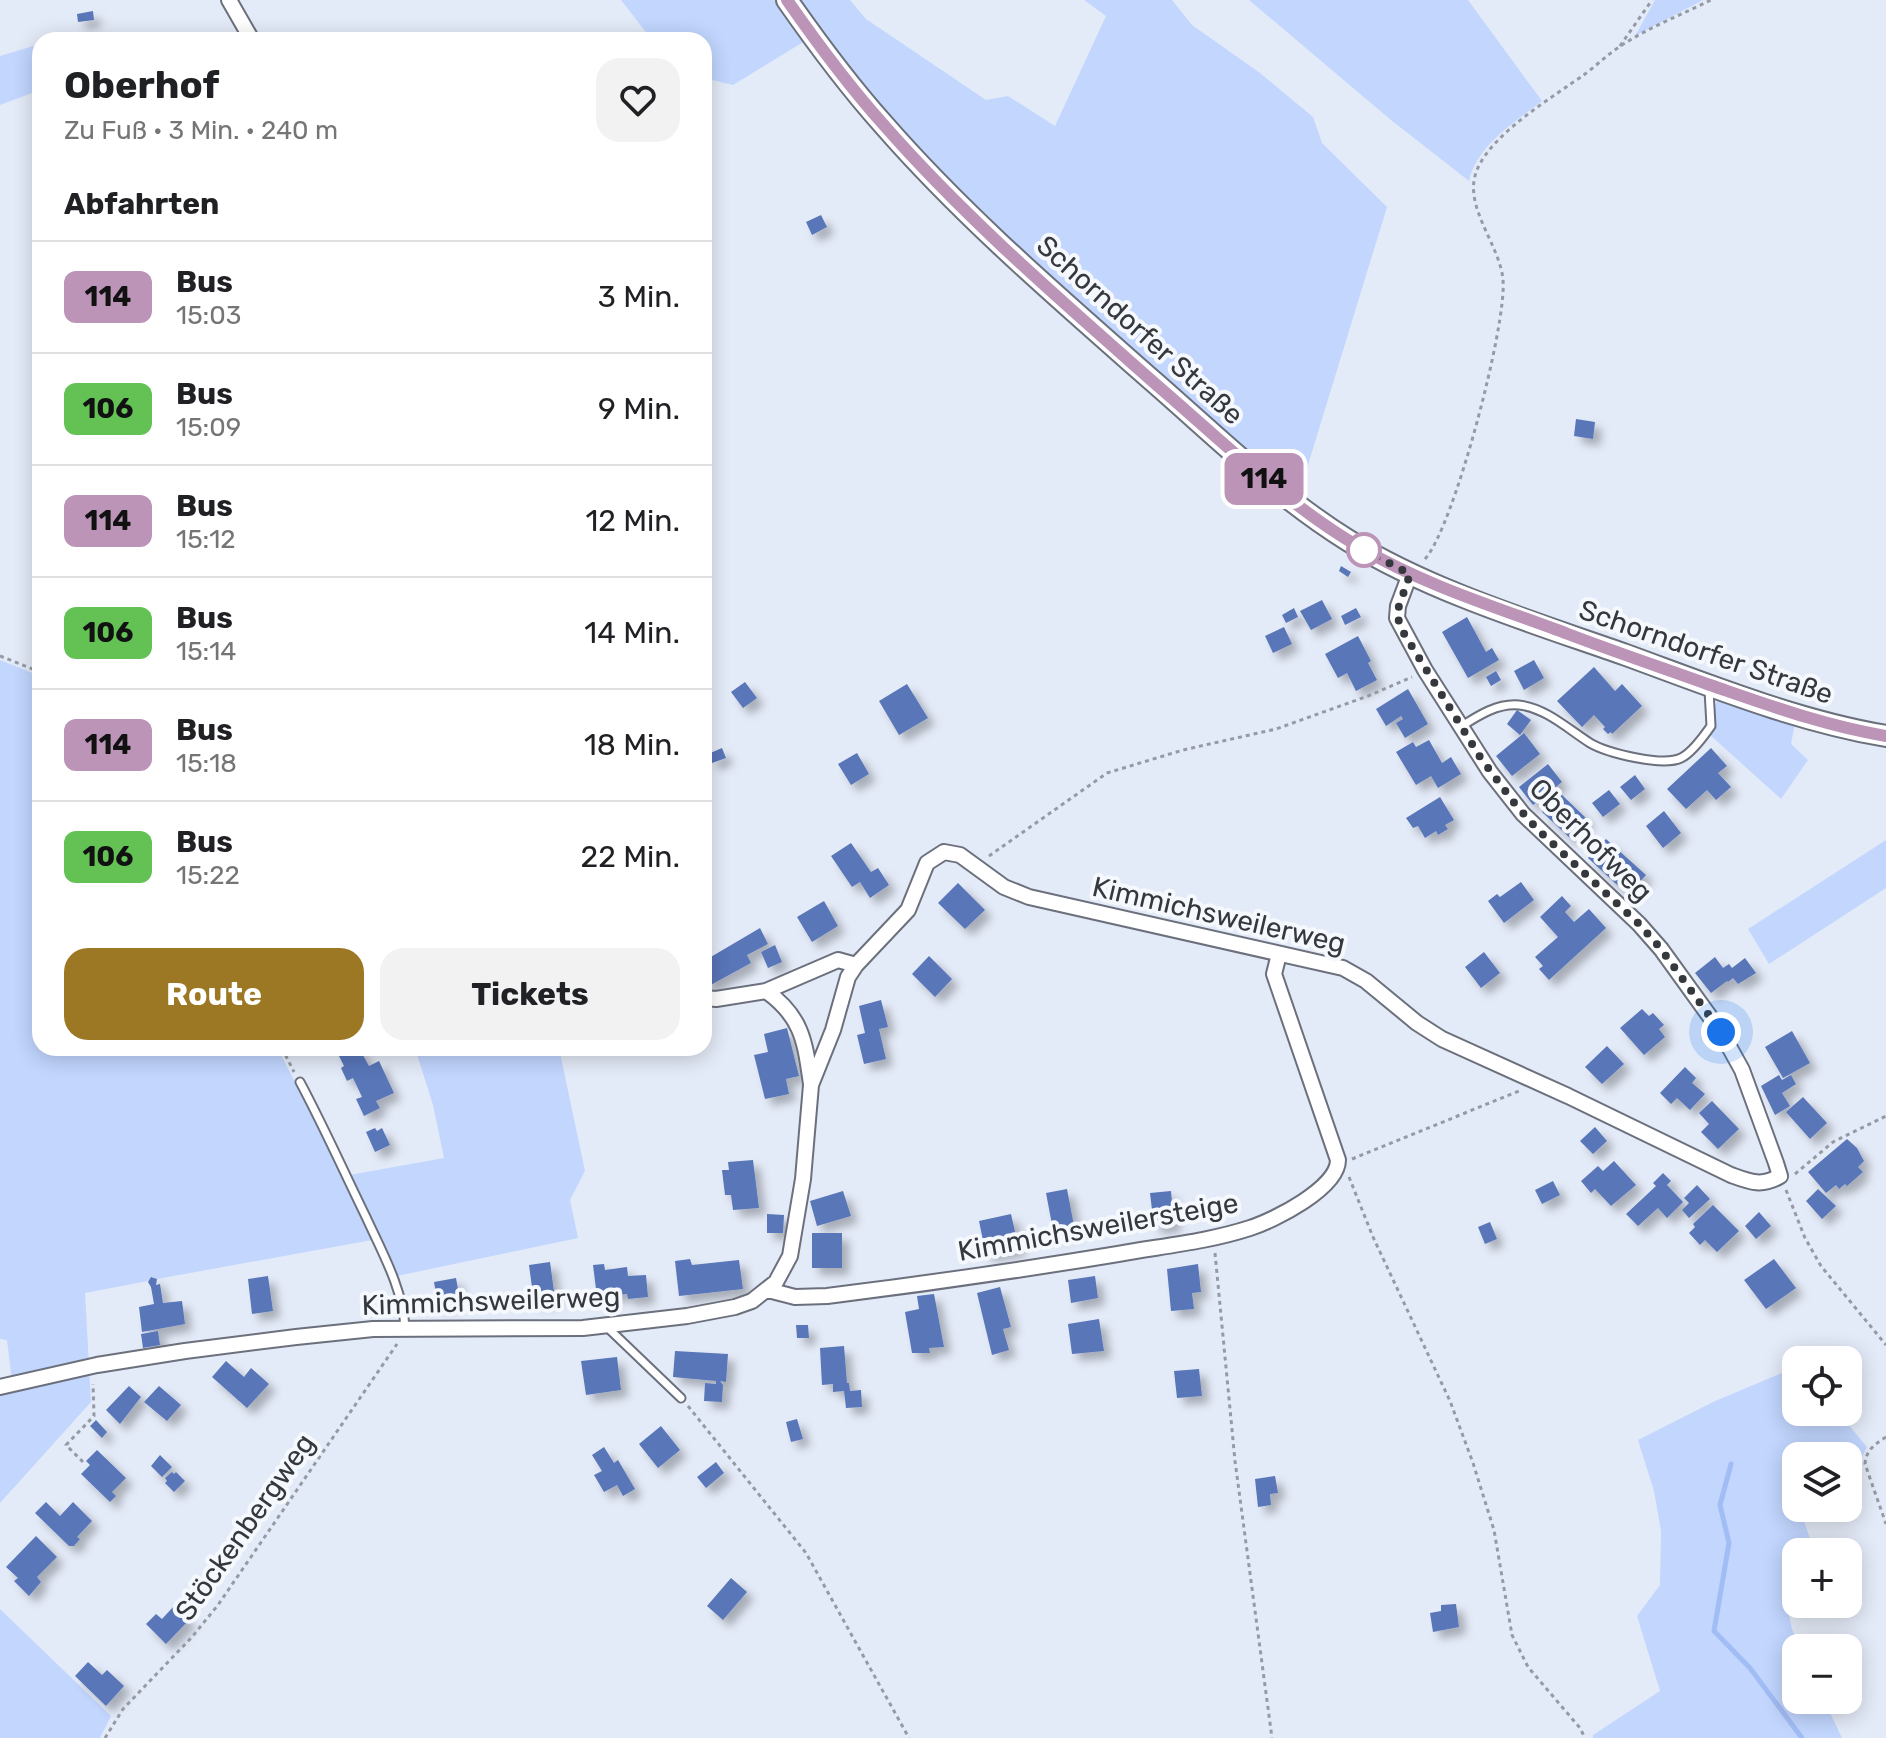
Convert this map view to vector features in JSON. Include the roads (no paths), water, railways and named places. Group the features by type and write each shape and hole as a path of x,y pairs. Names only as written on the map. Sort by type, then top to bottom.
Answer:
{"main road":[{"name":"Schorndorfer Straße","path":"787,0 832,64 885,127 1010,252 1288,499 1351,542 1410,574 1602,647 1828,724 1886,736"}],"street":[{"path":"229,0 247,32"},
{"name":"Oberhofweg","path":"1410,574 1398,606 1397,618 1425,670 1490,772 1523,814 1639,924 1661,949 1721,1032 1742,1070 1781,1179"},
{"name":"Kimmichsweilerweg","path":"0,1387 97,1365 296,1337 373,1329 606,1326 735,1307 752,1301 768,1290 782,1274 795,1238 811,1085 833,1030 848,977 908,910 925,867 935,855 944,852 955,852 1004,887 1029,897 1323,962 1351,972 1374,986 1432,1033 1731,1175 1762,1184 1781,1179"},
{"name":"Kimmichsweilersteige","path":"768,1290 795,1297 827,1296 1061,1264 1216,1237 1251,1228 1289,1209 1332,1179 1338,1165 1274,974 1279,954"},
{"path":"712,999 766,991 834,961 842,960 856,965"},
{"name":"Kimmichsweilerweg","path":"766,991 788,1010 800,1028 811,1085"}],"lane":[{"path":"1462,726 1497,707 1516,705 1541,712 1604,749 1650,760 1678,759 1711,726 1709,684"},
{"path":"300,1082 338,1154 399,1294 405,1330"},
{"path":"606,1326 681,1398"}],"waterway":[{"path":"1731,1464 1720,1505 1729,1543 1714,1631 1750,1668 1802,1738"}]}
